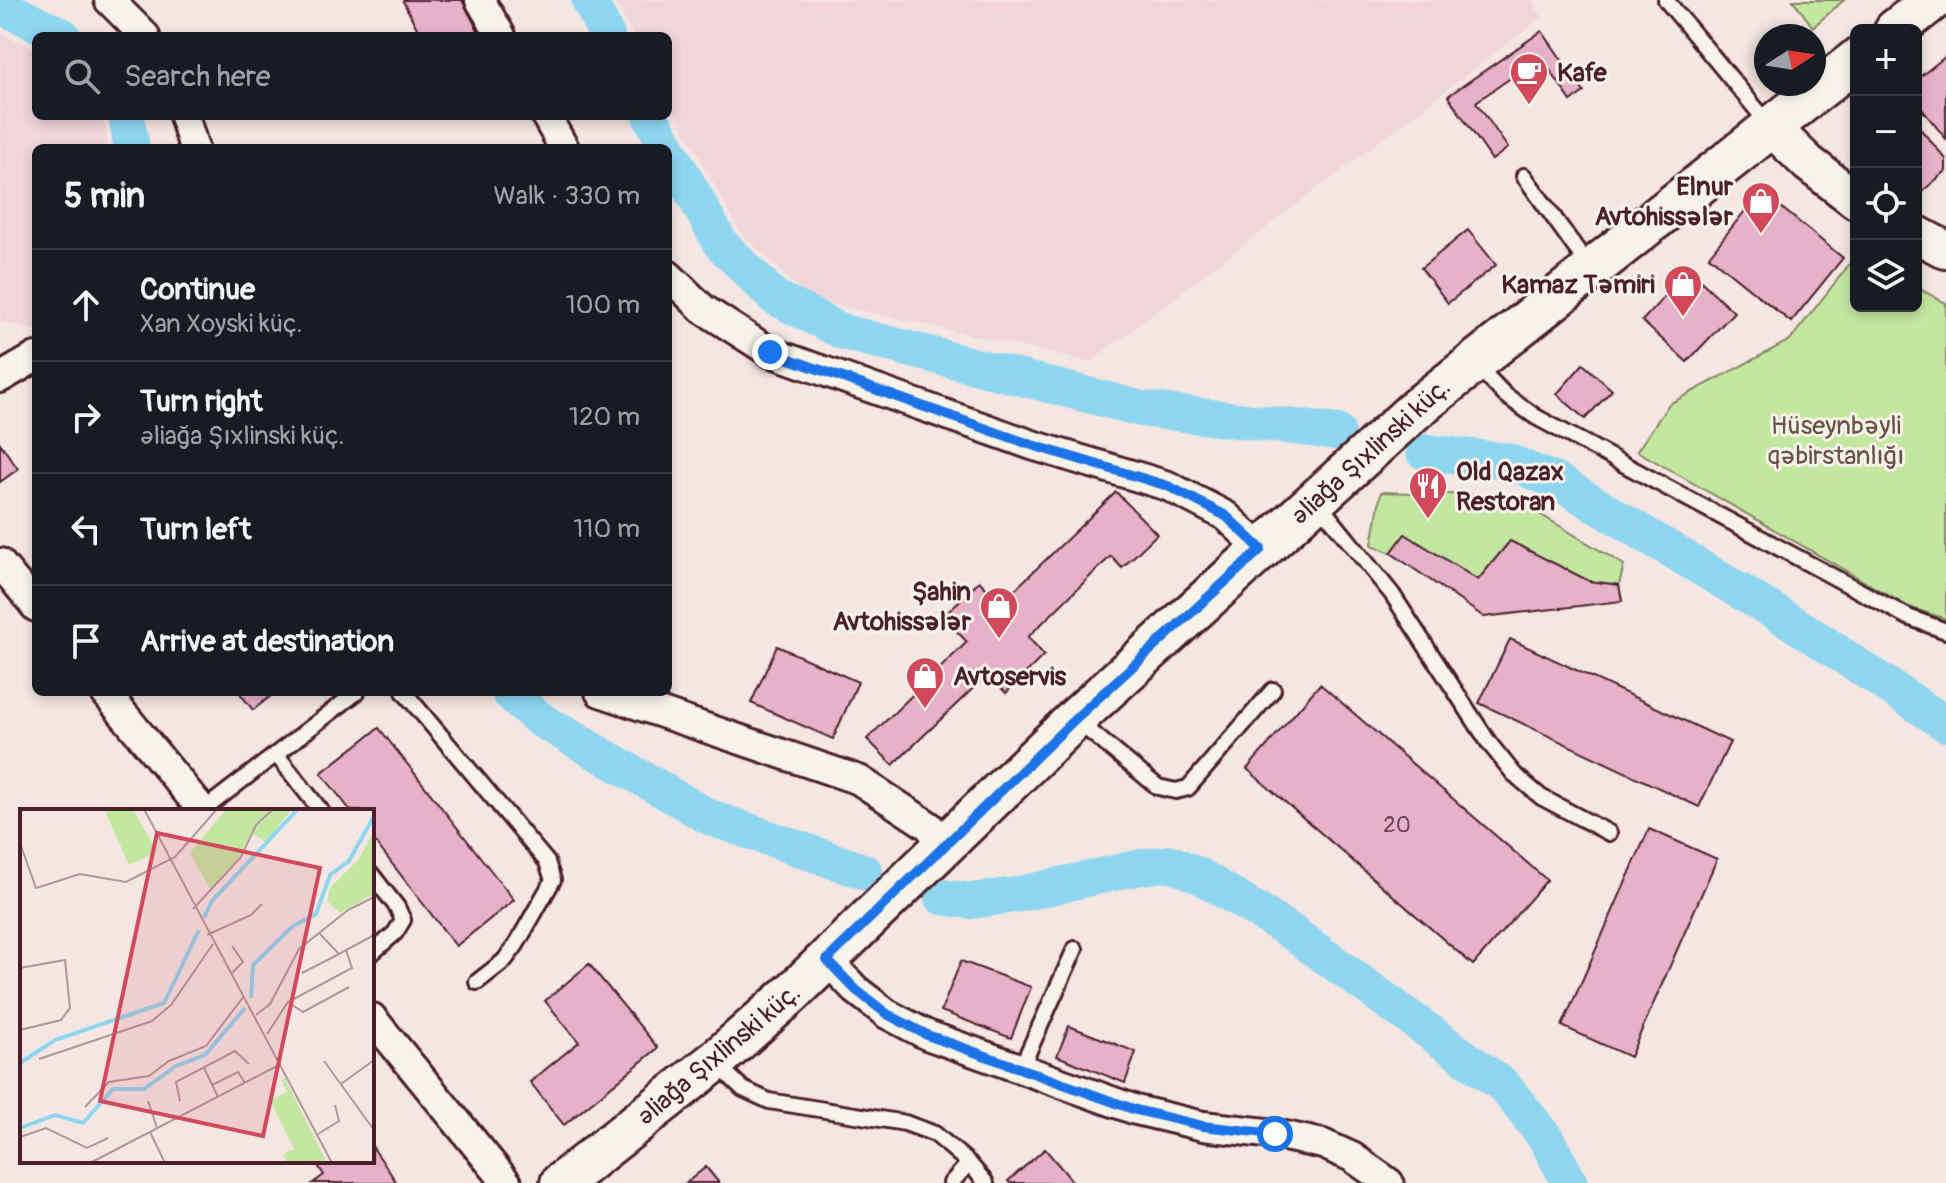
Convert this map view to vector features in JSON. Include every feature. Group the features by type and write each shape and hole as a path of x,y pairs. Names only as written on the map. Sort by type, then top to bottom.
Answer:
{"main road":[{"path":"1903,24 1933,0"},
{"name":"Əliağa Şıxlinski küç.","path":"561,1183 714,1062 827,960 1075,719 1315,499 1473,362 1850,65"}],"street":[{"path":"109,0 141,32"},
{"path":"480,0 499,32"},
{"path":"185,120 193,144"},
{"path":"548,120 562,144"},
{"path":"1771,127 1808,163 1850,195"},
{"path":"1922,237 1946,250"},
{"path":"672,279 703,309 770,352 1032,445 1168,486 1226,516 1261,549"},
{"path":"0,378 32,359"},
{"path":"0,563 32,602"},
{"path":"108,696 201,809"},
{"path":"612,696 859,780 929,826 944,846"},
{"path":"827,960 856,990 887,1014 927,1035 1149,1113 1203,1126 1275,1134 1323,1144 1352,1157 1389,1183"},
{"path":"374,1020 507,1183"}],"lane":[{"path":"1666,0 1771,127"},
{"path":"1524,176 1591,269"},
{"path":"1473,362 1505,395 1536,417 1908,617 1946,631"},
{"path":"1315,499 1392,594 1489,743 1514,774 1541,797 1609,833"},
{"path":"1075,719 1158,787 1176,791 1188,788 1273,690"},
{"path":"206,809 352,696"},
{"path":"407,696 547,862 553,880 516,945 504,961 477,982"},
{"path":"276,754 319,809"},
{"path":"374,878 403,920 395,933 374,951"},
{"path":"1021,1068 1075,949"},
{"path":"714,1062 755,1097 905,1123 935,1134 969,1163 986,1183"},
{"path":"951,1183 969,1163"}],"shaded area":[{"path":"614,0 1531,0 1542,17 1090,362 810,299 740,232 672,106 672,32 632,32"},
{"path":"0,33 32,47 32,120 101,120 107,130 107,144 32,144 32,329 0,322"}],"green space":[{"path":"1793,0 1844,0 1816,24 1811,24"},
{"name":"Hüseynbəyli qəbirstanlığı","path":"1850,264 1850,312 1922,312 1922,290 1946,303 1946,619 1909,607 1637,451 1669,404 1790,340"},
{"path":"1381,492 1510,496 1624,565 1619,585 1589,581 1510,541 1478,580 1405,534 1391,553 1372,545"}],"building":[{"path":"462,0 479,32 419,32 403,1"},
{"path":"1542,31 1584,92 1571,101 1541,57 1476,102 1508,148 1492,160 1448,96"},
{"path":"1946,56 1946,139 1922,109 1922,75"},
{"path":"1922,131 1946,159 1946,171 1922,192"},
{"path":"1761,191 1843,258 1791,322 1709,256"},
{"path":"1468,230 1496,265 1448,303 1421,268"},
{"path":"1689,270 1734,312 1687,362 1642,321"},
{"path":"1583,364 1612,390 1585,419 1557,394"},
{"path":"0,443 18,469 0,482"},
{"path":"1116,492 1157,534 1122,568 1111,556 1028,637 1044,655 1006,693 988,674 893,765 867,739 967,642 943,617 979,581 1001,603"},
{"path":"1405,534 1478,580 1510,541 1589,581 1619,585 1622,601 1484,617 1391,553"},
{"path":"1510,639 1730,742 1699,807 1479,703"},
{"path":"777,646 858,682 833,739 751,703"},
{"path":"1320,684 1547,880 1473,965 1247,769"},
{"path":"242,696 271,696 253,710"},
{"path":"379,728 514,900 456,946 374,841 374,809 349,809 321,773"},
{"path":"1649,829 1717,859 1630,1057 1562,1026"},
{"path":"961,961 1031,987 1011,1038 941,1011"},
{"path":"589,964 658,1048 564,1125 530,1082 579,1042 545,1001"},
{"path":"1069,1026 1136,1052 1125,1083 1057,1056"},
{"path":"374,1149 397,1183 313,1183 324,1175 316,1163 374,1163"},
{"path":"1045,1149 1074,1183 1008,1181"},
{"path":"706,1167 719,1183 686,1183"}],"waterway":[{"path":"589,0 605,32"},
{"path":"0,6 55,32"},
{"path":"127,120 131,144"},
{"path":"652,120 666,144"},
{"path":"672,156 721,244 774,297 843,332 1142,409 1337,432"},
{"path":"1424,452 1507,461 1558,482 1801,628 1946,724"},
{"path":"513,696 539,719 709,817 865,872"},
{"path":"942,897 971,901 1015,895 1171,863 1202,877 1290,931 1503,1085 1545,1137 1570,1183"}],"place":[{"name":"Kafe","path":"1529,106"},
{"name":"Elnur Avtohissələr","path":"1761,235"},
{"name":"Kamaz Təmiri","path":"1683,318"},
{"name":"Old Qazax Restoran","path":"1428,520"},
{"name":"Şahin Avtohissələr","path":"999,640"},
{"name":"Avtoservis","path":"925,710"}],"route":[{"path":"770,352 1032,445 1168,486 1226,516 1261,549 1075,719 827,960 856,990 887,1014 927,1035 1136,1110 1203,1126 1275,1134"}]}
